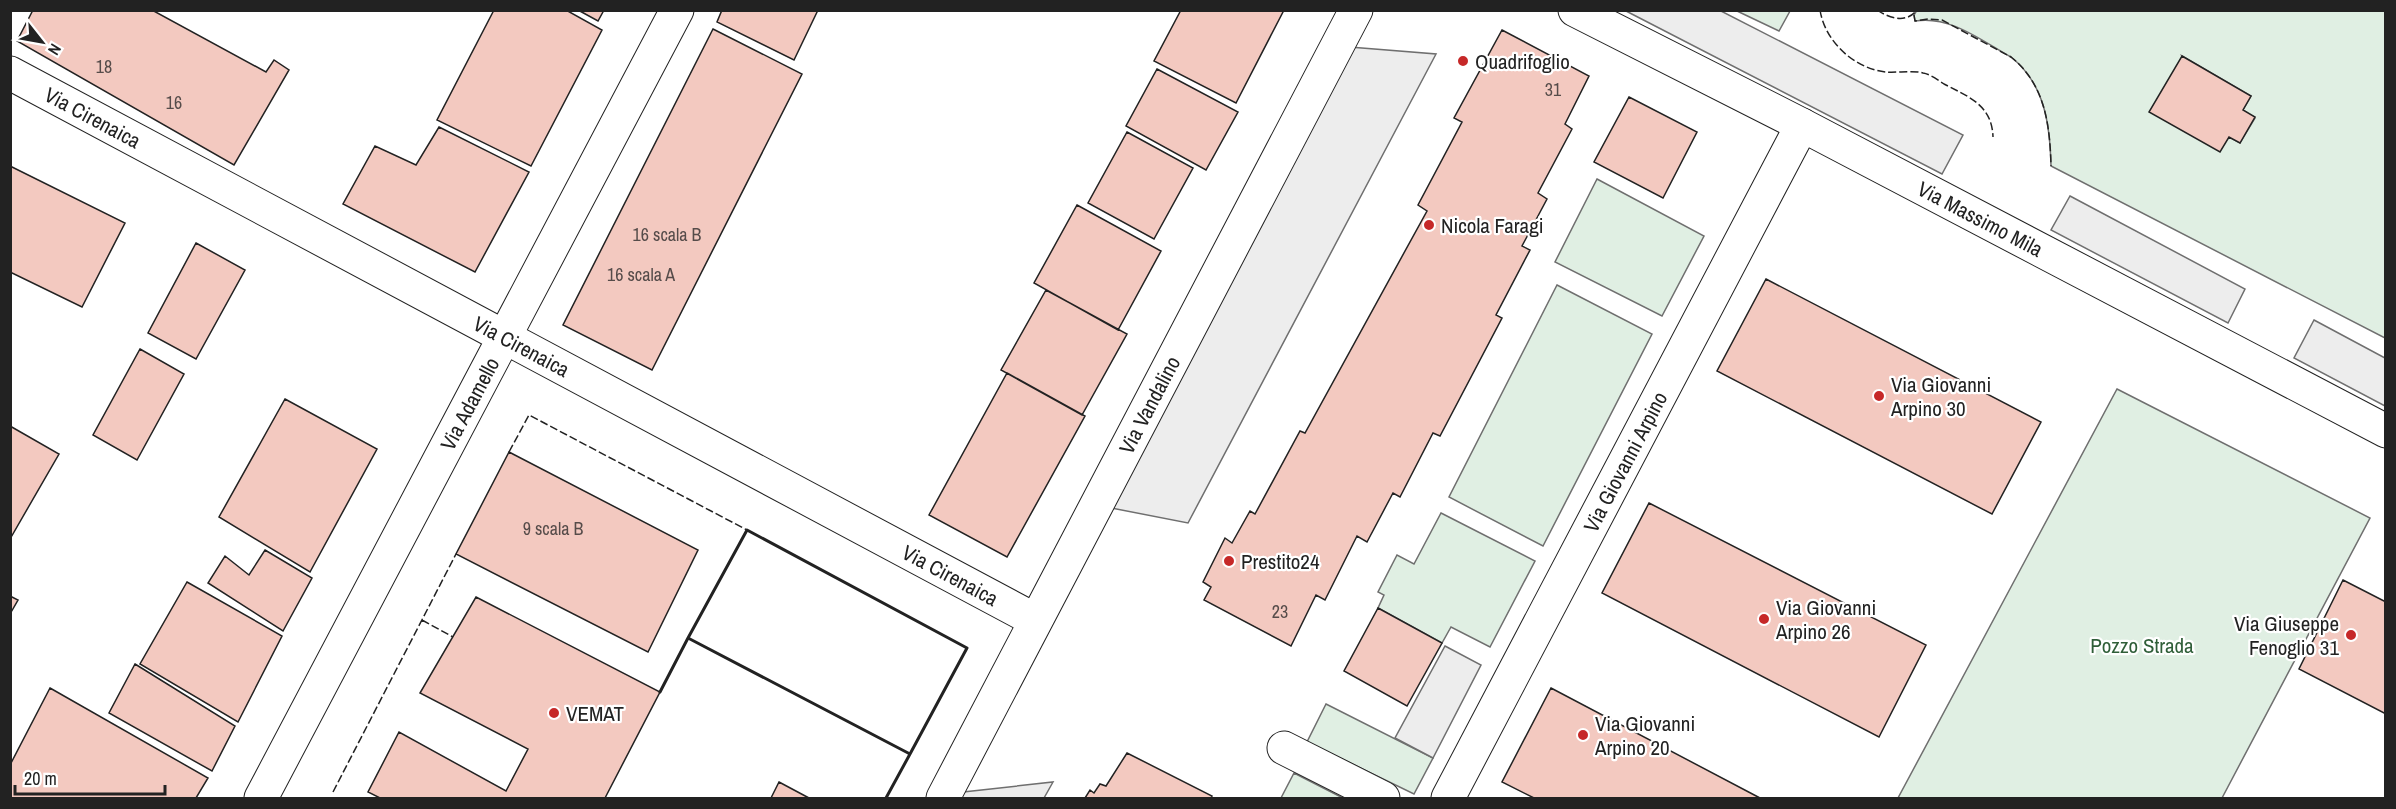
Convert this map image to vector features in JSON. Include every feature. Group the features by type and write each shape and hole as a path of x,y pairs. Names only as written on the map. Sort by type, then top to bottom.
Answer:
{"street":[{"name":"Via Adamello","path":"261,798 677,10"},
{"name":"Via Vandalino","path":"943,798 1356,10"},
{"name":"Via Massimo Mila","path":"1575,10 1802,125 2385,431"},
{"name":"Via Cirenaica","path":"10,73 1035,620"},
{"name":"Via Giovanni Arpino","path":"1448,798 1802,125"},
{"path":"1284,748 1383,798"}],"green space":[{"path":"1917,10 2385,11 2385,338 2051,166 2049,135 2043,106 2031,80 2022,68 2011,57 1965,31 1941,22 1915,21 1914,15","holes":["2182,56 2251,96 2243,110 2255,118 2240,143 2229,137"]},
{"path":"1737,11 1790,11 1779,31"},
{"path":"1597,179 1704,236 1662,316 1555,262"},
{"path":"1557,285 1652,334 1543,546 1449,497"},
{"name":"Pozzo Strada","path":"2117,389 2370,518 2222,798 1898,798"},
{"path":"1441,513 1535,561 1490,647 1451,627 1442,643 1378,608 1384,595 1378,592 1397,555 1414,564"},
{"path":"1326,704 1433,758 1414,794 1307,742"},
{"path":"1294,773 1343,798 1281,798"}],"shaded area":[{"path":"1626,11 1721,11 1963,135 1942,174"},
{"path":"1337,46 1436,54 1188,523 1096,505"},
{"path":"2070,196 2245,289 2228,323 2051,230"},
{"path":"2314,320 2385,358 2385,406 2294,358"},
{"path":"1445,646 1481,665 1433,758 1395,738"},
{"path":"1053,782 1044,798 943,798 945,794"}],"building":[{"path":"33,10 152,10 266,72 274,60 289,70 234,165 17,41"},
{"path":"494,10 566,10 602,30 531,166 437,120"},
{"path":"578,10 604,10 598,21"},
{"path":"722,10 818,10 794,60 717,22"},
{"path":"1181,10 1284,10 1236,103 1154,61"},
{"path":"713,29 802,74 652,370 563,325"},
{"path":"1502,30 1589,76 1565,124 1572,129 1538,193 1547,199 1522,246 1530,250 1496,315 1502,318 1440,436 1433,433 1400,497 1393,493 1367,542 1357,536 1325,600 1316,595 1291,646 1204,600 1211,587 1203,582 1225,538 1232,543 1250,511 1255,514 1300,431 1305,433 1427,211 1418,205 1462,122 1454,118"},
{"path":"2182,56 2251,96 2243,110 2255,117 2240,143 2229,137 2220,152 2149,112"},
{"path":"1157,69 1238,112 1206,170 1126,126"},
{"path":"1629,97 1697,132 1663,198 1594,162"},
{"path":"439,127 529,172 475,272 343,204 375,146 416,165"},
{"path":"1127,132 1193,168 1154,239 1088,203"},
{"path":"10,166 125,223 82,307 10,272"},
{"path":"1077,205 1161,251 1118,330 1034,283"},
{"path":"196,243 245,270 196,359 148,333"},
{"name":"Via Giovanni Arpino 30","path":"1766,279 2041,422 1992,514 1717,371"},
{"path":"1046,290 1127,334 1082,415 1001,370"},
{"path":"140,349 184,374 137,460 93,435"},
{"path":"1007,373 1085,416 1007,557 929,515"},
{"path":"285,399 377,449 310,572 219,517"},
{"path":"10,426 59,454 10,539"},
{"path":"509,452 698,550 648,652 456,554"},
{"name":"Via Giovanni Arpino 26","path":"1649,503 1926,645 1879,737 1602,593"},
{"path":"265,550 312,578 283,631 208,583 225,556 249,575"},
{"name":"Via Giuseppe Fenoglio 31","path":"2343,580 2386,602 2386,714 2299,669"},
{"path":"187,582 282,636 238,722 140,664"},
{"path":"10,596 18,600 10,614"},
{"name":"VEMAT","path":"476,597 660,692 605,798 380,798 368,792 399,732 506,791 528,749 420,693"},
{"path":"1378,608 1442,643 1407,706 1344,671"},
{"path":"135,664 235,726 212,771 109,713"},
{"path":"50,688 208,778 196,798 10,798 10,765"},
{"name":"Via Giovanni Arpino 20","path":"1551,688 1760,798 1534,798 1502,782"},
{"path":"1127,753 1212,796 1211,798 1085,798 1090,790 1094,793 1100,784 1106,786"},
{"path":"779,782 809,798 771,798"}],"fence":[{"path":"1820,10 1828,33 1843,52 1853,60 1874,70 1919,72 1934,77 1978,103 1992,126 1993,137"},
{"path":"1877,10 1897,18 1908,17 1917,10"},
{"path":"1914,15 1915,21 1942,20 2011,57 2022,68 2031,80 2043,106 2049,135 2051,166"},
{"path":"509,452 529,415 747,530"},
{"path":"333,792 456,554"},
{"path":"422,620 453,637"}],"wall":[{"path":"688,638 747,530 967,648 910,754"},
{"path":"660,692 688,638 910,754 886,798"}],"place":[{"name":"Quadrifoglio","path":"1463,61"},
{"name":"Nicola Faragi","path":"1429,225"},
{"name":"Via Giovanni Arpino 30","path":"1879,396"},
{"name":"Prestito24","path":"1229,561"},
{"name":"Via Giovanni Arpino 26","path":"1764,619"},
{"name":"Via Giuseppe Fenoglio 31","path":"2351,635"},
{"name":"VEMAT","path":"554,713"},
{"name":"Via Giovanni Arpino 20","path":"1583,735"}]}
